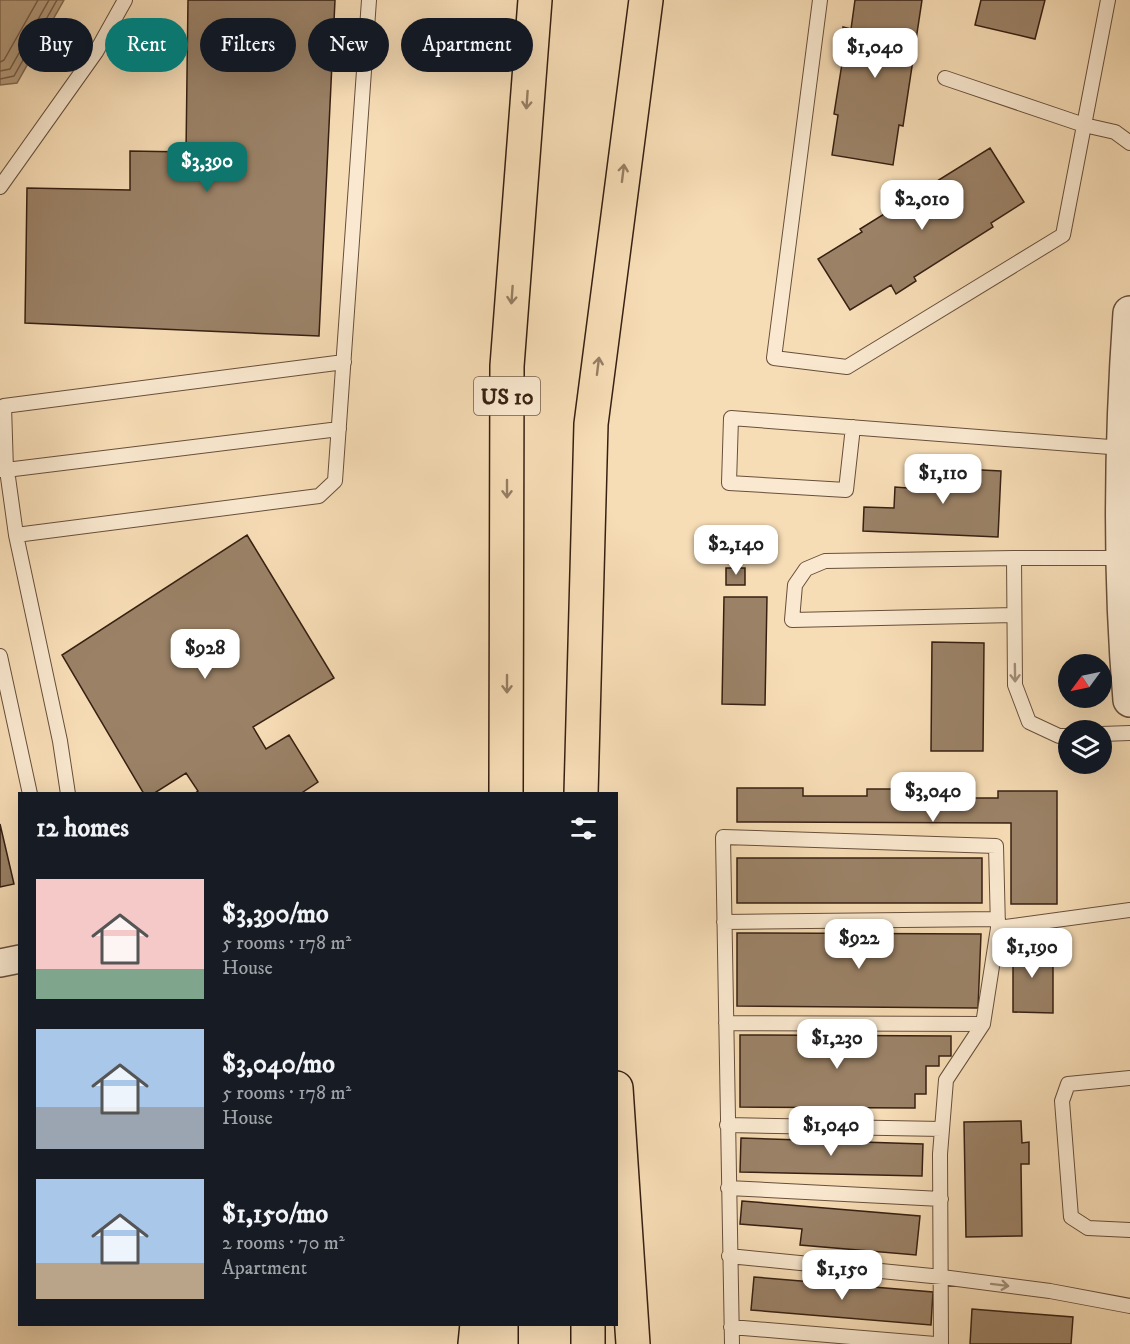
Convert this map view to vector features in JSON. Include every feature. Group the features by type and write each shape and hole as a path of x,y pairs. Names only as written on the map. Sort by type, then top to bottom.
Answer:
{"highway":[{"name":"US 10","path":"506,792 507,366 535,0"},
{"path":"581,792 591,424 646,0"},
{"path":"591,424 601,792"},
{"path":"618,1118 633,1344"},
{"path":"475,1344 477,1326"},
{"path":"501,1326 501,1344"},
{"path":"588,1326 588,1344"}],"street":[{"path":"1130,313 1122,558 1130,700"},
{"path":"0,963 18,959"}],"lane":[{"path":"0,187 96,52 125,0"},
{"path":"16,536 319,496 335,481 369,0"},
{"path":"820,0 774,358 847,367 1063,235 1108,0"},
{"path":"945,78 1084,125 1115,132 1130,143"},
{"path":"3,470 4,406 344,362"},
{"path":"853,427 846,490 729,483 731,418 853,427 1125,459"},
{"path":"3,470 339,429"},
{"path":"3,470 8,470 16,536 60,741 68,792"},
{"path":"1014,558 1015,685 1029,722 1058,736"},
{"path":"1014,615 792,620 795,585 806,569 825,561 1122,558"},
{"path":"0,656 30,792"},
{"path":"1112,734 1130,733"},
{"path":"732,1344 723,837 996,846 998,924 983,1024 946,1080 940,1154 941,1344"},
{"path":"724,922 998,924 1130,910"},
{"path":"726,1023 983,1024"},
{"path":"1130,1078 1068,1084 1062,1101 1071,1217 1088,1228 1130,1230"},
{"path":"727,1125 942,1129"},
{"path":"728,1188 941,1199"},
{"path":"729,1256 942,1277 1050,1291 1130,1306"},
{"path":"731,1328 935,1344"}],"water":[{"path":"0,0 64,0 54,18 18,18 18,72 23,72 17,83 0,85"}],"building":[{"path":"188,0 335,0 334,18 308,18 308,72 332,72 319,336 25,323 27,188 130,190 130,151 186,152"},
{"path":"855,0 922,0 903,126 899,125 893,165 832,155 838,115 834,114 844,51 839,51 843,27 851,29"},
{"path":"981,0 1045,0 1035,39 975,25"},
{"path":"990,148 1024,202 991,223 993,227 914,277 916,281 896,294 891,285 850,310 818,259 862,232 860,229"},
{"path":"922,467 1001,471 998,537 863,531 864,507 894,508 895,487 921,489"},
{"path":"247,535 334,678 253,727 266,749 289,735 318,782 303,792 197,792 186,773 156,792 143,792 62,655"},
{"path":"726,568 745,568 745,585 726,585"},
{"path":"724,597 767,597 765,705 722,704"},
{"path":"932,642 984,643 983,751 931,751"},
{"path":"737,788 803,788 803,796 867,796 867,789 938,789 938,798 998,798 998,791 1057,791 1057,904 1011,904 1011,823 737,822"},
{"path":"0,824 14,884 0,887"},
{"path":"737,858 982,858 982,903 737,903"},
{"path":"737,933 981,934 978,1008 737,1006"},
{"path":"1013,942 1042,942 1042,955 1053,955 1053,1013 1013,1012"},
{"path":"740,1035 951,1036 951,1056 939,1056 939,1066 926,1066 926,1094 915,1094 915,1108 740,1107"},
{"path":"1021,1121 1022,1143 1029,1142 1029,1164 1021,1164 1022,1236 966,1237 964,1122"},
{"path":"741,1138 923,1144 922,1176 740,1172"},
{"path":"742,1201 920,1216 916,1255 800,1245 802,1229 740,1224"},
{"path":"754,1277 933,1292 931,1325 751,1310"},
{"path":"972,1309 1073,1317 1071,1344 970,1344"}]}
